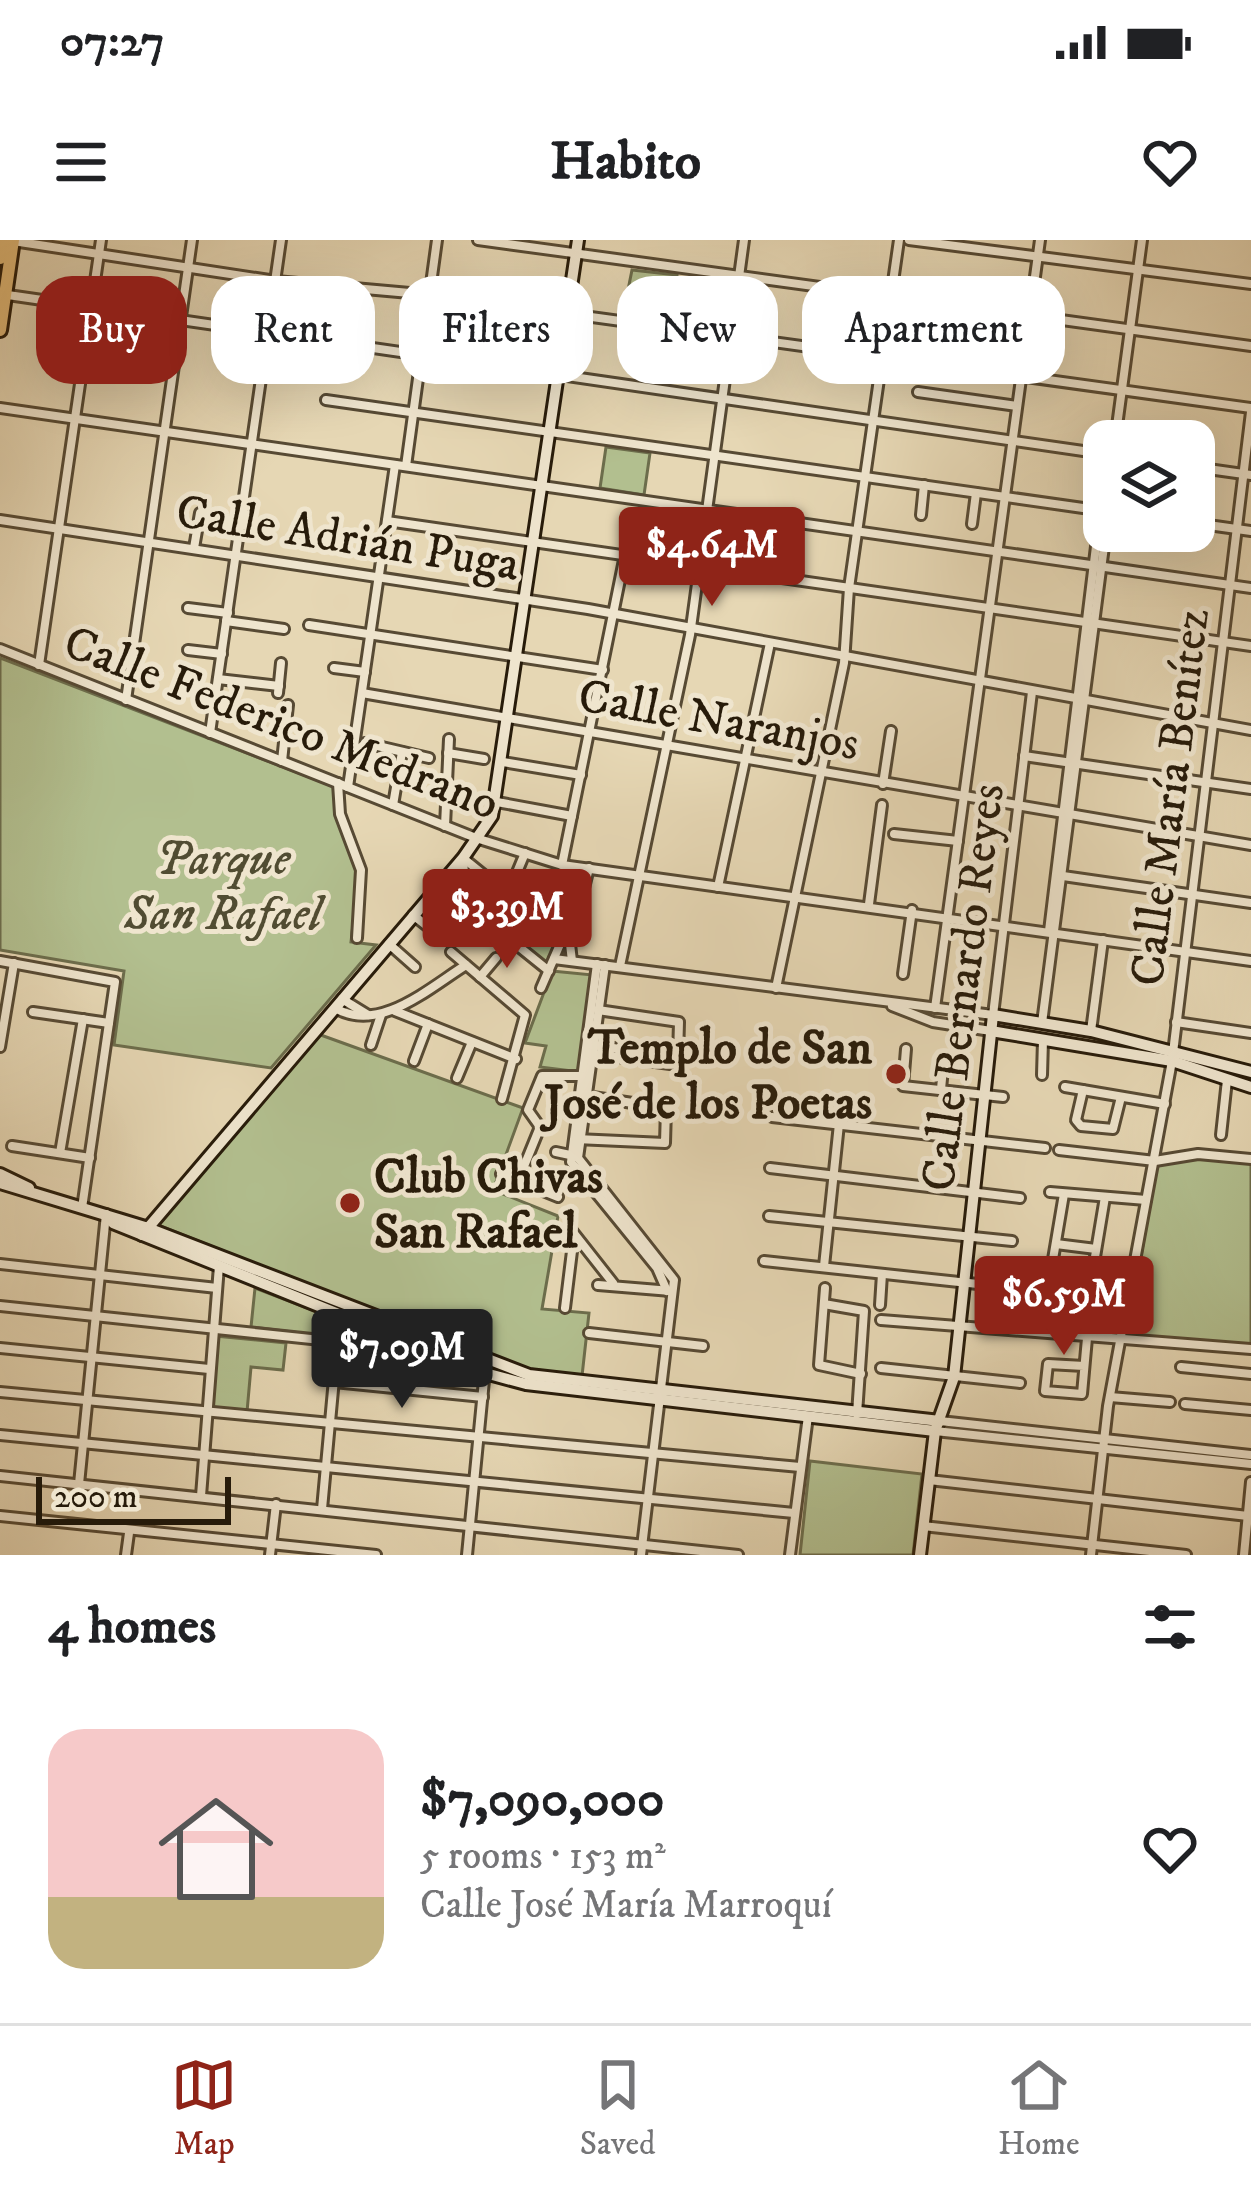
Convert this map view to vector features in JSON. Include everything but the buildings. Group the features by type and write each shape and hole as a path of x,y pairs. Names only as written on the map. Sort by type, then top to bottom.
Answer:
{"main road":[{"path":"0,258 2,240"},
{"path":"0,330 13,240"}],"street":[{"path":"13,240 245,276"},
{"path":"95,276 100,240"},
{"path":"187,276 192,240"},
{"path":"277,276 281,240"},
{"path":"434,276 437,240"},
{"path":"478,240 719,276"},
{"path":"573,276 578,240"},
{"path":"738,276 744,240"},
{"path":"894,276 899,240"},
{"path":"909,240 1251,284"},
{"path":"1035,276 1040,240"},
{"path":"1118,420 1142,240"},
{"path":"3,295 36,300"},
{"path":"1065,323 1251,346"},
{"path":"593,380 1083,451"},
{"path":"39,665 80,384"},
{"path":"126,700 170,384"},
{"path":"210,733 260,384"},
{"path":"357,938 361,870 342,820 343,785 362,693 387,521 419,384"},
{"path":"143,1231 463,858 497,802 558,384"},
{"path":"620,967 688,628 722,384"},
{"path":"776,988 842,656 879,384"},
{"path":"935,1007 1019,384"},
{"path":"1062,384 1251,410"},
{"path":"918,392 1017,406"},
{"path":"326,400 1083,508"},
{"path":"0,409 1251,588"},
{"name":"Calle María Benítez","path":"1091,1550 1110,1397 1124,1341 1172,1055 1247,474 1251,410"},
{"path":"1215,470 1247,474"},
{"path":"922,515 924,485"},
{"path":"972,524 976,493"},
{"path":"194,548 200,513"},
{"name":"Calle Adrián Puga","path":"0,520 614,614 1251,730"},
{"path":"387,521 1251,646"},
{"path":"1215,526 1251,531"},
{"path":"1042,1023 1098,552"},
{"path":"1097,565 1100,552"},
{"path":"562,865 625,555"},
{"path":"188,608 284,629"},
{"path":"309,626 371,631 603,670"},
{"path":"718,886 770,643"},
{"name":"Calle Federico Medrano","path":"0,649 476,838 562,865 869,904 1251,961"},
{"path":"188,650 222,654"},
{"path":"218,680 278,690 280,663"},
{"path":"334,668 365,672"},
{"name":"Calle Bernardo Reyes","path":"920,1555 937,1426 954,1377 1032,692"},
{"name":"Calle Naranjos","path":"362,693 1251,845"},
{"path":"282,761 288,705"},
{"path":"884,784 891,731"},
{"path":"445,826 449,739"},
{"path":"365,743 429,758"},
{"path":"393,806 402,752"},
{"path":"448,753 484,758"},
{"path":"1024,756 1251,788"},
{"path":"503,762 581,775"},
{"path":"497,802 572,815"},
{"path":"869,904 882,805"},
{"path":"894,834 958,841"},
{"path":"508,894 525,854"},
{"path":"463,858 567,937 572,962"},
{"path":"463,858 466,904 549,971"},
{"path":"542,988 567,937 589,868"},
{"path":"1060,876 1251,903"},
{"path":"436,885 459,904"},
{"path":"903,974 912,910"},
{"path":"412,914 445,940"},
{"path":"1091,1031 1103,940"},
{"path":"388,943 415,967"},
{"path":"451,952 524,1013 516,1059 502,1099"},
{"path":"480,977 496,958"},
{"path":"554,959 993,1015 1091,1031 1251,1072"},
{"path":"0,961 114,980 81,1209"},
{"path":"0,1047 14,963"},
{"path":"338,1003 350,1016 393,1010 466,965"},
{"path":"601,965 570,1155 577,1172 674,1278 642,1550"},
{"path":"890,1005 933,1022 1172,1055 1251,1087"},
{"path":"590,1049 670,1064 679,1057 679,1022 595,1009"},
{"path":"393,1010 516,1059"},
{"path":"33,1012 110,1023"},
{"path":"370,1046 381,1013"},
{"path":"61,1153 82,1019"},
{"path":"1176,1022 1251,1033"},
{"path":"414,1061 428,1024"},
{"path":"1042,1075 1043,1040"},
{"path":"457,1078 472,1042"},
{"path":"906,1049 902,1084 1003,1097"},
{"path":"940,1089 944,1058"},
{"path":"518,1181 540,1127 528,1110 540,1078 549,1072 586,1077"},
{"path":"1221,1135 1227,1080"},
{"path":"1064,1087 1165,1104"},
{"path":"1083,1090 1078,1124 1114,1129 1121,1096"},
{"path":"576,1139 664,1143 667,1108 583,1096"},
{"path":"772,1117 1045,1148"},
{"path":"824,1266 839,1124"},
{"path":"576,1139 581,1165 660,1266"},
{"path":"12,1145 89,1158"},
{"path":"1059,1150 1155,1161 1198,1154 1251,1159"},
{"path":"556,1152 570,1155"},
{"path":"770,1168 1020,1198"},
{"path":"0,1174 526,1384 1251,1460"},
{"path":"501,1174 558,1198"},
{"path":"0,1183 31,1190"},
{"path":"1050,1192 1147,1200"},
{"path":"1064,1194 1043,1295 1100,1300"},
{"path":"1088,1299 1106,1197"},
{"path":"79,1484 103,1215"},
{"path":"769,1216 1012,1241"},
{"path":"143,1231 219,1266 340,1310"},
{"path":"565,1308 572,1231 614,1284"},
{"path":"1056,1244 1096,1250"},
{"path":"764,1261 987,1285"},
{"path":"0,1264 217,1288"},
{"path":"201,1496 219,1266"},
{"path":"880,1305 882,1274"},
{"path":"598,1285 670,1293"},
{"path":"825,1288 820,1367 861,1374"},
{"path":"824,1304 863,1311 857,1417"},
{"path":"0,1306 406,1349"},
{"path":"322,1509 340,1310"},
{"path":"881,1321 1251,1349"},
{"path":"589,1333 703,1346"},
{"path":"1084,1366 1048,1364 1046,1393 1081,1395 1088,1337"},
{"path":"0,1348 209,1369"},
{"path":"1181,1367 1251,1374"},
{"path":"466,1555 486,1368"},
{"path":"881,1368 1020,1383"},
{"path":"334,1382 483,1397"},
{"path":"0,1392 478,1440 538,1438 800,1467"},
{"path":"659,1395 808,1416 857,1417"},
{"path":"1110,1397 1170,1402"},
{"path":"1185,1403 1251,1410"},
{"path":"790,1555 808,1416"},
{"path":"0,1435 794,1513"},
{"path":"0,1476 470,1525 642,1550 738,1555"},
{"path":"929,1480 1248,1516"},
{"path":"1244,1555 1251,1482"},
{"path":"270,1550 276,1504"},
{"path":"0,1516 270,1550 376,1555"},
{"path":"923,1526 1091,1550 1186,1555"},
{"path":"126,1555 129,1533"}],"green space":[{"path":"632,270 677,275 677,276 631,276"},
{"path":"606,447 650,453 644,495 600,488"},
{"name":"Parque San Rafael","path":"0,658 335,787 359,872 351,942 376,945 271,1068 114,1045 124,971 0,950"},
{"path":"466,866 559,934 547,966 468,903"},
{"path":"552,971 593,975 580,1072 540,1067 546,1046 525,1043"},
{"name":"Club Chivas San Rafael","path":"318,1034 523,1108 493,1190 558,1216 542,1309 589,1313 582,1376 516,1367 158,1225"},
{"path":"1196,1155 1251,1160 1251,1346 1127,1338 1157,1163"},
{"path":"255,1288 336,1319 334,1337 251,1327"},
{"path":"215,1336 286,1343 283,1370 251,1367 247,1412 210,1408"},
{"path":"810,1461 922,1474 913,1555 800,1555"}],"place":[{"name":"Templo de San José de los Poetas","path":"896,1074"},
{"name":"Club Chivas San Rafael","path":"350,1203"}]}
